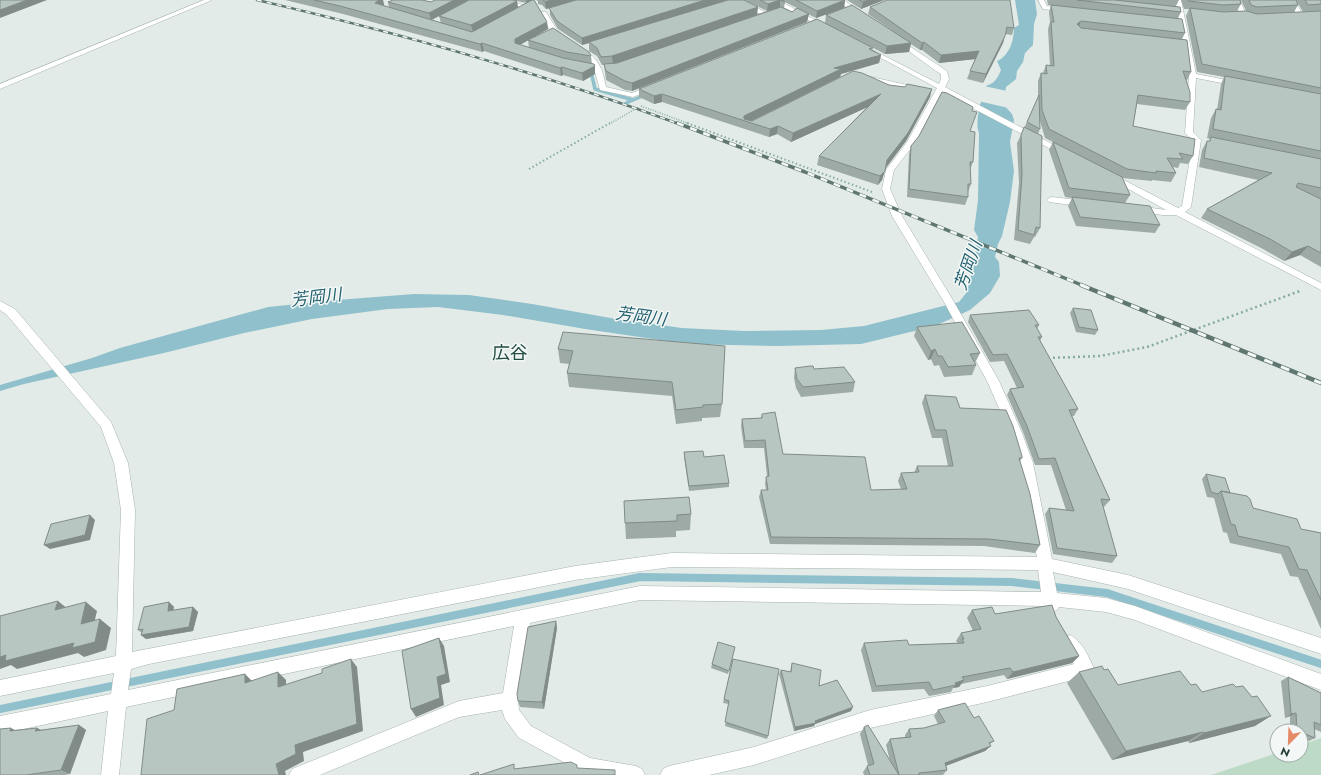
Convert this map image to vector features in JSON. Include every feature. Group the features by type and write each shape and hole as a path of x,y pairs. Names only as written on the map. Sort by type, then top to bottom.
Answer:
{"street":[{"path":"0,88 209,0"},
{"path":"497,0 542,8 551,33 581,49 594,58 599,70 603,88 633,95 664,84"},
{"path":"773,0 820,21 837,33"},
{"path":"840,0 847,10 863,15"},
{"path":"1041,0 1045,8 1076,11"},
{"path":"1178,0 1184,12"},
{"path":"1235,15 1245,16 1238,0"},
{"path":"1292,0 1303,16 1292,16"},
{"path":"735,1 763,16 780,11 810,25 820,21"},
{"path":"514,14 528,6"},
{"path":"1173,11 1184,12"},
{"path":"1184,12 1179,23 1183,44 1193,75 1189,133 1201,141"},
{"path":"669,775 754,756 870,719 987,694 1086,669 1059,625 1048,584 1044,551 1026,463 1016,433 993,381 888,198 886,189 890,170 911,143 945,79 944,73 892,36"},
{"path":"858,44 940,90 975,105 1071,156"},
{"path":"581,49 588,47"},
{"path":"854,74 940,90"},
{"path":"1193,75 1243,85"},
{"path":"1180,136 1201,141"},
{"path":"1131,209 1177,212 1186,207 1201,141"},
{"path":"1099,171 1319,286"},
{"path":"1052,200 1092,205"},
{"path":"0,305 11,312 107,425 120,463 128,510 124,662 118,699 110,775"},
{"path":"0,688 575,573 645,562 680,560 1048,584 1106,605 1128,611 1321,682"},
{"path":"0,725 118,699 610,598 672,592 1128,582 1321,646"},
{"path":"523,617 510,700 510,713 525,732 588,766 636,775"},
{"path":"298,775 459,709 510,700"}],"path":[{"path":"637,105 888,198"},
{"path":"530,169 641,106"},
{"path":"1044,358 1100,356 1147,347 1319,286"}],"green space":[{"path":"1321,738 1321,775 1211,775 1269,756 1269,763 1309,763 1309,742"}],"water":[{"path":"1015,0 1035,0 1037,14 1034,24 1033,45 1025,53 1023,62 1017,71 1016,79 1006,87 1003,104 1012,114 1014,120 1010,142 1014,171 1010,202 1002,236 998,244 995,257 999,262 1000,276 990,293 970,310 935,326 861,344 779,346 687,344 503,315 438,307 388,309 312,319 244,333 164,353 24,384 0,391 0,385 92,358 120,348 268,307 337,300 414,294 469,295 532,304 616,319 682,328 744,331 821,330 864,326 959,302 967,292 978,237 974,230 978,200 979,133 977,123 979,110 986,86 992,84 1001,70 997,61 1008,52 1012,43 1014,28 1019,25"}],"pier":[{"path":"984,86 1007,91 1005,104 1009,108 978,101"}],"building":[{"path":"0,0 27,0 0,10"},
{"path":"314,0 379,0 375,3 472,32 534,0 547,22 515,39 515,43 563,58 594,64 595,66 582,73 562,67 560,68 482,43 480,44"},
{"path":"393,0 422,0 431,2 435,0 454,0 429,13 388,2"},
{"path":"469,0 517,1 471,25 439,16"},
{"path":"576,0 705,0 582,38 557,21 549,8"},
{"path":"728,0 744,0 758,7 612,56 601,57 597,48 589,42"},
{"path":"760,0 780,0 768,4"},
{"path":"796,0 845,0 817,11"},
{"path":"887,0 1010,0 1014,28 1007,27 1005,36 986,74 970,71 979,51 941,55 924,42 922,43 870,7"},
{"path":"1077,0 1114,0 1180,7 1181,12"},
{"path":"1188,0 1240,0 1241,4 1223,5"},
{"path":"1249,0 1296,0 1298,5 1257,7 1251,5"},
{"path":"1305,0 1321,0 1321,4 1308,5"},
{"path":"852,5 911,43 887,46 826,15"},
{"path":"1051,5 1182,19 1185,33 1081,21 1077,24 1081,28 1187,40 1191,72 1183,71 1190,92 1190,102 1138,95 1133,126 1195,139 1193,156 1179,153 1183,159 1167,158 1176,173 1156,171 1156,173 1127,169 1049,129 1042,110 1041,73 1047,74 1046,65 1054,66 1051,22 1054,22"},
{"path":"781,7 792,12 797,8 809,14 632,83 606,71 604,64 617,63"},
{"path":"1190,8 1223,12 1247,11 1257,14 1321,11 1321,88 1202,64"},
{"path":"817,19 873,48 869,49 881,55 834,68 841,69 744,116 744,119 752,121 853,71 862,73 889,85 905,87 907,84 932,89 908,133 887,160 885,171 880,176 819,156 881,94 793,133 778,126 770,129 662,94 654,96 639,89"},
{"path":"553,28 589,52 591,56 567,52 528,40"},
{"path":"1225,76 1321,94 1321,151 1213,129 1216,109 1221,110"},
{"path":"942,92 947,93 973,107 972,111 977,112 970,131 975,132 973,162 970,162 971,184 968,184 968,197 909,189 911,146 919,136"},
{"path":"1039,95 1040,129 1027,122"},
{"path":"1024,127 1042,136 1040,228 1036,227 1034,235 1018,230 1022,175 1021,135"},
{"path":"1211,137 1321,159 1321,188 1298,183 1296,187 1321,199 1321,253 1308,246 1292,252 1270,239 1207,209 1272,173 1204,158 1207,141 1210,141"},
{"path":"1053,142 1122,177 1130,195 1069,188"},
{"path":"1072,197 1150,206 1160,225 1080,217"},
{"path":"1073,308 1091,310 1098,330 1079,327"},
{"path":"1029,310 1039,325 1035,325 1042,337 1038,337 1078,409 1069,410 1110,500 1101,499 1117,556 1057,548 1049,508 1074,511 1055,458 1039,459 1027,426 1010,389 1024,387 1007,354 993,355 970,315"},
{"path":"962,322 980,353 970,354 976,365 948,367 942,356 938,356 935,349 931,351 917,327"},
{"path":"563,332 725,346 722,404 703,405 703,407 676,410 672,382 567,373 573,351 558,349"},
{"path":"813,366 814,369 844,367 855,382 803,387 797,379 795,368"},
{"path":"925,395 956,397 960,408 1006,410 1013,426 1022,456 1022,458 1019,458 1030,494 1040,545 989,539 771,537 761,490 768,490 766,477 769,476 765,440 745,441 742,419 762,418 762,414 775,412 783,454 865,457 871,490 907,489 901,473 919,472 917,466 953,466 946,430 935,430"},
{"path":"703,451 704,457 724,455 729,483 689,486 684,452"},
{"path":"1206,474 1225,478 1230,493 1221,491 1218,494 1211,492"},
{"path":"1221,491 1247,496 1250,499 1253,508 1297,519 1301,529 1321,533 1321,600 1307,570 1299,569 1289,547 1238,536 1235,525 1231,524"},
{"path":"689,497 691,514 677,515 677,521 625,523 624,501"},
{"path":"90,515 85,535 44,545 51,524"},
{"path":"58,601 55,610 86,602 81,624 100,619 95,642 72,648 74,643 5,661 6,655 0,657 0,616"},
{"path":"169,602 168,611 193,607 189,627 141,635 143,629 138,630 144,607"},
{"path":"1052,605 1056,617 1079,656 1013,672 1010,668 962,677 964,680 955,683 956,685 933,690 929,682 876,686 864,643 907,640 909,645 964,643 961,633 981,629 972,610 992,607 995,614"},
{"path":"556,621 542,702 518,701 517,694 528,627"},
{"path":"439,638 446,674 437,677 440,698 411,709 402,651"},
{"path":"718,642 735,647 729,671 712,664"},
{"path":"351,659 357,724 295,745 296,754 276,764 279,775 141,775 147,719 174,710 177,689 245,674 245,683 278,672 278,687 322,673 322,669"},
{"path":"733,659 779,669 768,736 725,722 729,701 724,699"},
{"path":"792,663 821,670 819,686 837,680 853,707 815,721 816,723 795,727 781,670 791,672"},
{"path":"1102,666 1104,670 1108,669 1118,685 1180,671 1191,685 1196,684 1202,692 1233,684 1236,687 1243,686 1252,697 1257,696 1271,716 1126,751 1079,672"},
{"path":"1288,677 1321,693 1321,725 1314,722 1315,738 1309,735 1309,723 1297,723 1296,713 1291,714"},
{"path":"965,703 974,718 979,716 994,741 989,743 991,746 945,763 947,770 919,773 919,775 899,775 890,739 911,737 909,729 924,728 945,722 938,710"},
{"path":"79,725 61,770 26,775 0,775 0,729 11,728 10,731 37,728 35,731"},
{"path":"868,725 899,775 870,775 867,766 874,764 864,727"},
{"path":"571,762 577,765 577,768 615,770 615,775 480,775 514,764 514,769"},
{"path":"478,772 479,775 470,775"}],"waterway":[{"path":"592,76 595,89 633,100"},
{"path":"626,103 645,95"},
{"path":"0,709 640,577 1012,582 1107,593 1321,664"}],"railway":[{"path":"257,0 364,26 470,55 627,105 679,124"},
{"path":"677,123 805,172 1084,286"},
{"path":"1081,285 1321,383"}],"district":[{"name":"広谷","path":"510,353"}],"water label":[{"name":"芳岡川","path":"968,265"},
{"name":"芳岡川","path":"316,297"},
{"name":"芳岡川","path":"641,316"}]}
